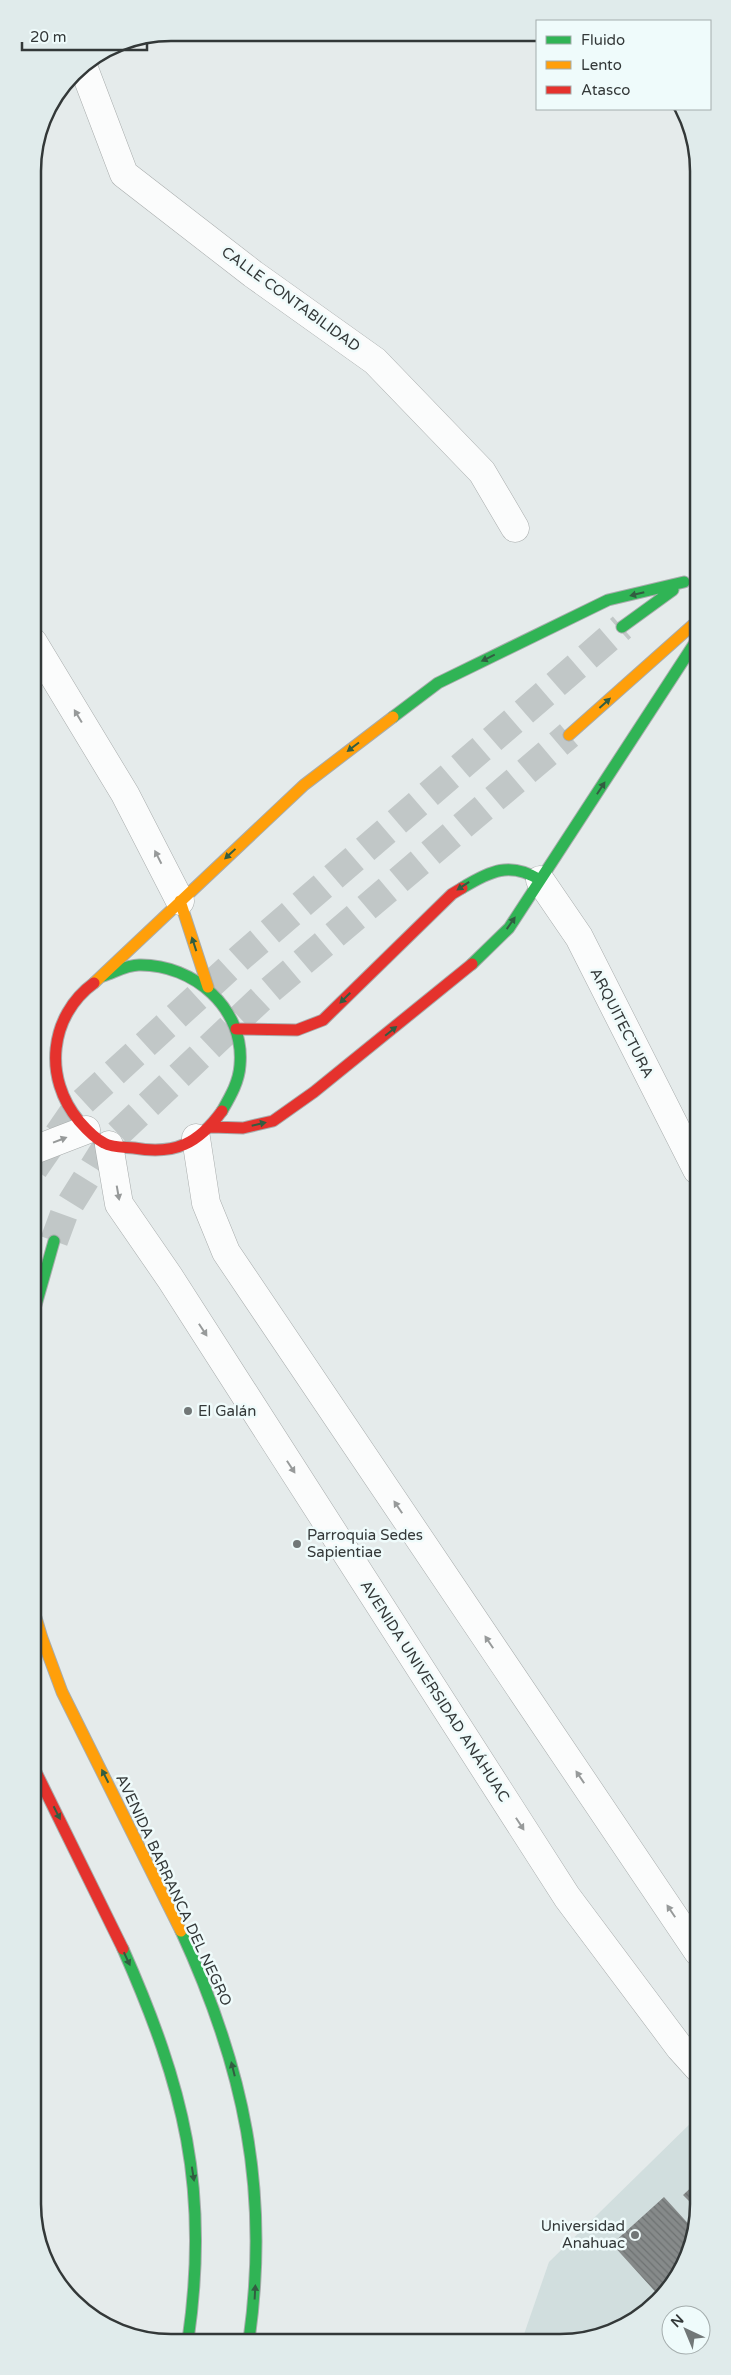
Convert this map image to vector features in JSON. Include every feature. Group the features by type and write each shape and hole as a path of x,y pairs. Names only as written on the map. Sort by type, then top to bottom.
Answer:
{"street":[{"name":"CALLE CONTABILIDAD","path":"86,73 124,174 253,274 375,361 482,472 515,528"},
{"path":"622,627 690,578"},
{"path":"42,656 125,794 180,900 208,986 230,1013 236,1029 241,1055 238,1082 227,1106 203,1132 180,1146 155,1152 109,1145 86,1130 64,1101 54,1067 58,1031 75,999 103,976 180,900 304,785 438,682 608,600 684,582"},
{"path":"569,735 690,628"},
{"path":"203,1132 243,1128 273,1120 314,1092 479,959 508,928 690,651"},
{"path":"236,1029 296,1030 323,1020 452,894 472,880 492,872 518,868 540,880"},
{"name":"ARQUITECTURA","path":"540,880 579,938 690,1155"},
{"path":"103,976 138,965 175,969 208,986"},
{"path":"42,1147 86,1130"},
{"path":"203,1132 206,1203 226,1252 689,1939"},
{"name":"AVENIDA UNIVERSIDAD ANÁHUAC","path":"109,1145 120,1204 170,1278 566,1897 689,2058"},
{"path":"41,1286 54,1241"},
{"name":"AVENIDA BARRANCA DEL NEGRO","path":"41,1634 50,1661 70,1708 141,1848 207,1990 229,2053 245,2116 255,2182 258,2247 251,2334"},
{"path":"41,1782 87,1872 151,2011 171,2068 185,2126 194,2184 197,2244 189,2334"}],"shaded area":[{"name":"Universidad Anahuac","path":"689,2125 689,2221 685,2238 680,2254 668,2276 646,2302 610,2324 594,2329 577,2333 524,2334 549,2262"}],"building":[{"path":"689,2189 689,2201 683,2195"},
{"path":"664,2197 688,2224 680,2254 668,2276 656,2292 612,2244"}],"tunnel":[{"path":"42,1158 76,1108 241,957 622,627"},
{"path":"54,1241 64,1214 109,1142 270,990 569,735"}],"traffic: fast":[{"path":"393,717 438,683 608,600 684,582"},
{"path":"622,627 673,590"},
{"path":"472,964 509,928 690,651"},
{"path":"462,888 500,870 519,871 540,880"},
{"path":"103,976 134,965 159,967 179,972 196,981 225,1008 234,1026 239,1045 240,1065 234,1089 222,1111"},
{"path":"41,1286 54,1241"},
{"path":"181,1931 203,1982 221,2032 236,2081 246,2131 253,2181 256,2232 255,2285 250,2334"},
{"path":"123,1949 162,2047 187,2140 193,2186 196,2235 194,2286 189,2334"}],"traffic: slow":[{"path":"569,735 690,628"},
{"path":"94,983 304,785 393,717"},
{"path":"180,901 208,987"},
{"path":"41,1636 62,1692 181,1931"}],"traffic: jam":[{"path":"236,1029 297,1030 323,1020 452,894 462,888"},
{"path":"211,1127 243,1128 273,1121 314,1092 472,964"},
{"path":"94,983 79,997 68,1012 60,1030 56,1048 56,1067 60,1086 67,1104 87,1130 107,1145 162,1150 174,1148 194,1139 204,1132 222,1111"},
{"path":"41,1783 123,1949"}],"place":[{"name":"El Galán","path":"188,1411"},
{"name":"Parroquia Sedes Sapientiae","path":"297,1544"},
{"name":"Universidad Anahuac","path":"635,2235"}]}
